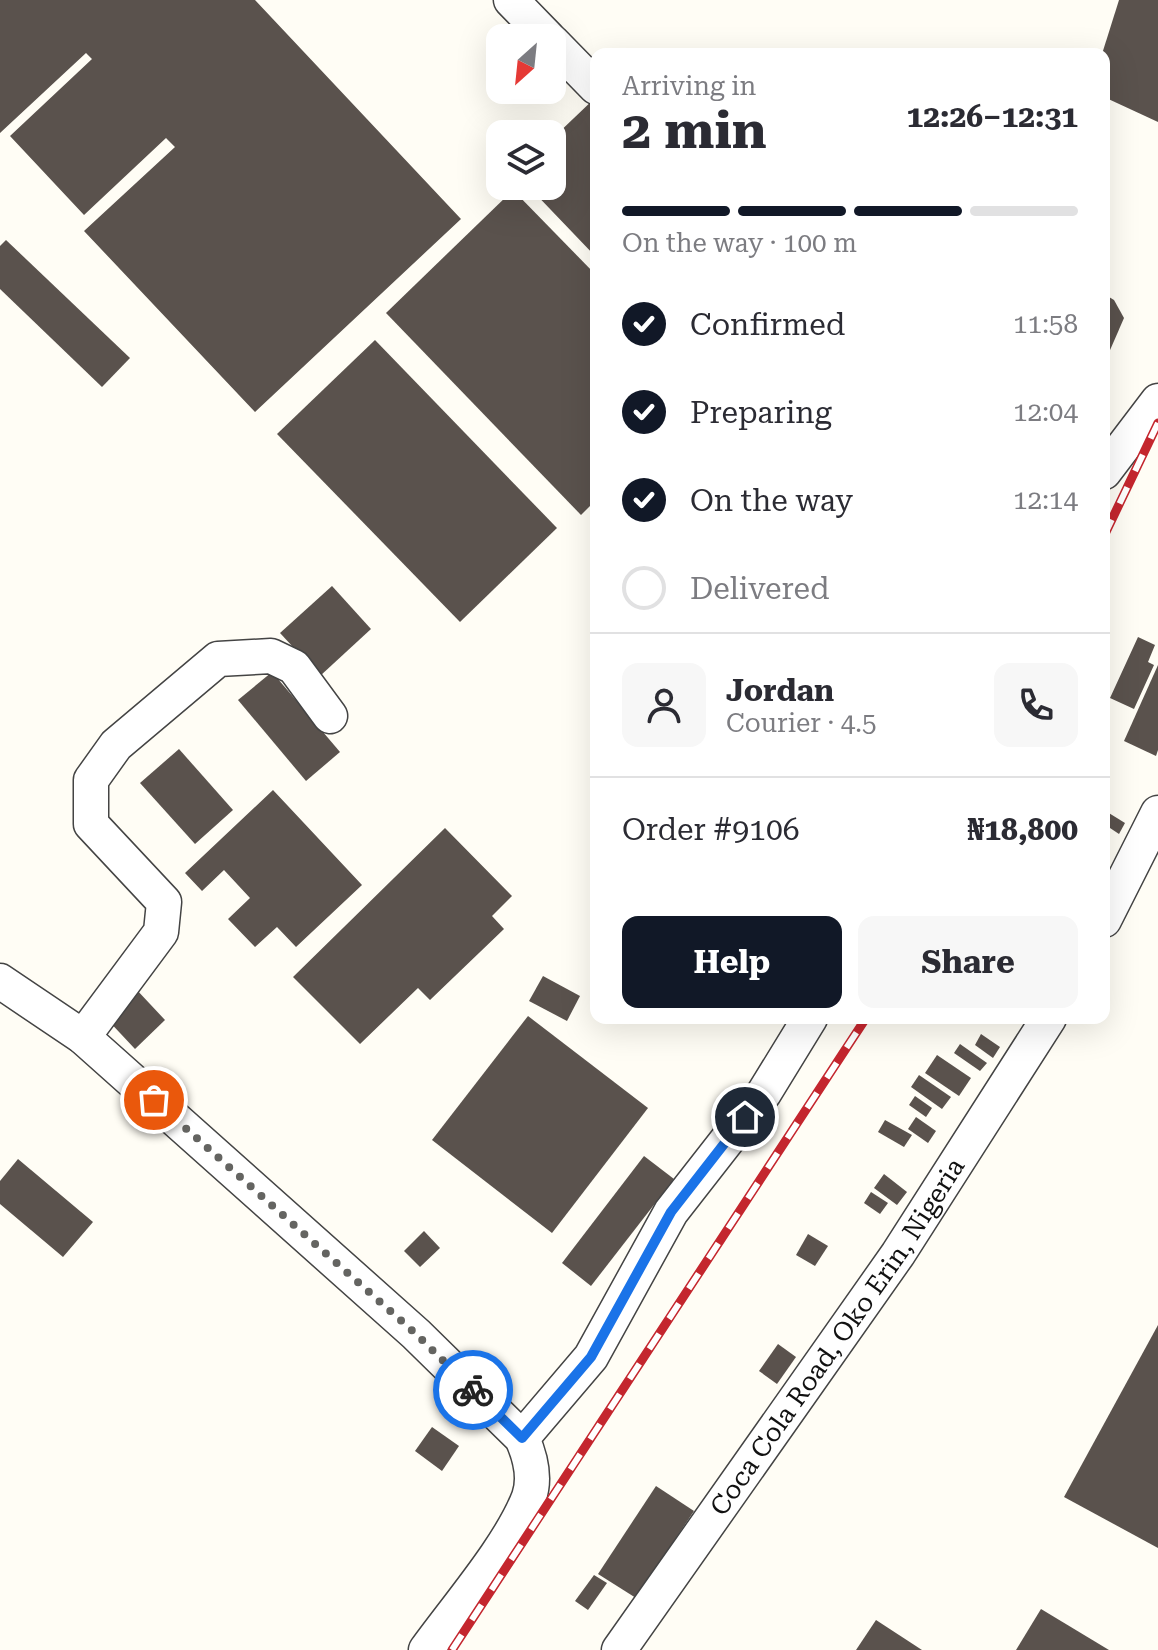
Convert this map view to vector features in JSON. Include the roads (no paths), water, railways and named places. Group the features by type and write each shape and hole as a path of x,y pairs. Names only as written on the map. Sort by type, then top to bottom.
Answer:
{"street":[{"path":"511,0 534,24"},
{"path":"566,56 590,81"},
{"path":"1110,464 1158,401"},
{"path":"83,1037 161,932 164,902 91,824 91,780 116,745 218,659 241,655 271,656 294,667 330,716"},
{"path":"1110,908 1158,813"},
{"path":"0,981 83,1037 416,1334 522,1438 532,1459 530,1495 513,1528 426,1650"},
{"path":"522,1438 591,1357 671,1212 764,1093 806,1024"},
{"name":"Coca Cola Road, Oko Erin, Nigeria","path":"619,1650 898,1254 1045,1024"}],"railway":[{"path":"1110,523 1158,423"},
{"path":"452,1650 862,1024"}]}
